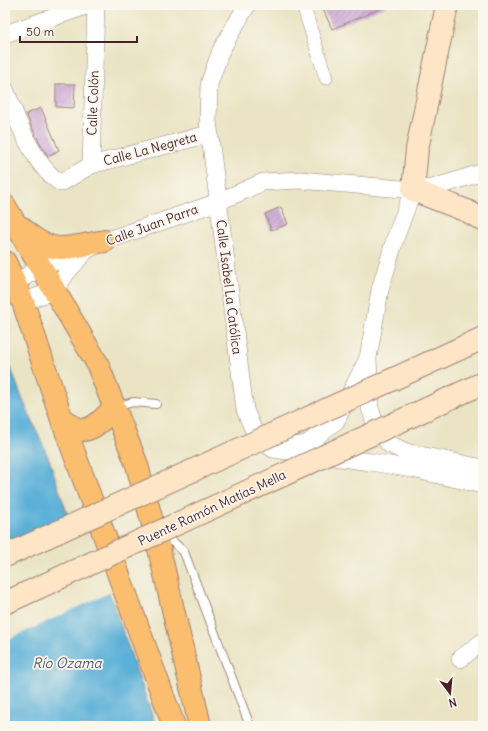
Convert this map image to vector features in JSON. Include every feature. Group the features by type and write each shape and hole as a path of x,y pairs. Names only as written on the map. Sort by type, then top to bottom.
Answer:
{"main road":[{"path":"447,5 418,149 413,190 467,211 483,220"},
{"path":"8,211 27,234 43,243 60,248 96,246"},
{"path":"8,211 97,363 137,465 157,540 200,726"},
{"path":"5,262 19,292 61,416 174,726"},
{"path":"5,556 483,338"},
{"name":"Puente Ramón Matías Mella","path":"5,603 483,383"},
{"path":"61,416 74,428 83,430 96,425 114,408"}],"street":[{"path":"5,34 89,5"},
{"name":"Calle Colón","path":"91,165 96,5"},
{"name":"Calle Isabel La Católica","path":"247,5 221,50 209,84 209,134 245,410 256,436 273,449 390,465 483,485"},
{"path":"303,5 326,78"},
{"path":"5,89 19,127 44,169 52,178 60,183 91,165"},
{"name":"Calle La Negreta","path":"91,165 209,134"},
{"name":"Calle Juan Parra","path":"19,292 42,267 218,202 263,182 300,180 413,190 432,188 483,172"},
{"path":"413,190 380,290 368,358 370,408 376,426 389,444 406,452 483,468"},
{"name":"Calle Juan Parra","path":"55,290 68,271 96,246"},
{"path":"19,292 55,290"},
{"path":"273,449 307,444 336,421 368,358"},
{"path":"460,659 483,641"}],"lane":[{"path":"114,408 133,402 156,404"},
{"path":"157,540 172,541 184,552 250,726"}],"water":[{"name":"Río Ozama","path":"5,352 22,398 49,459 67,513 110,595 156,726 5,726"}],"pier":[{"path":"70,515 111,592 5,641 5,545"}],"building":[{"path":"321,5 389,5 332,29"},
{"path":"56,84 75,84 74,108 56,107"},
{"path":"41,108 59,150 48,156 36,136 26,114"},
{"path":"281,207 288,224 271,230 265,214"}]}
